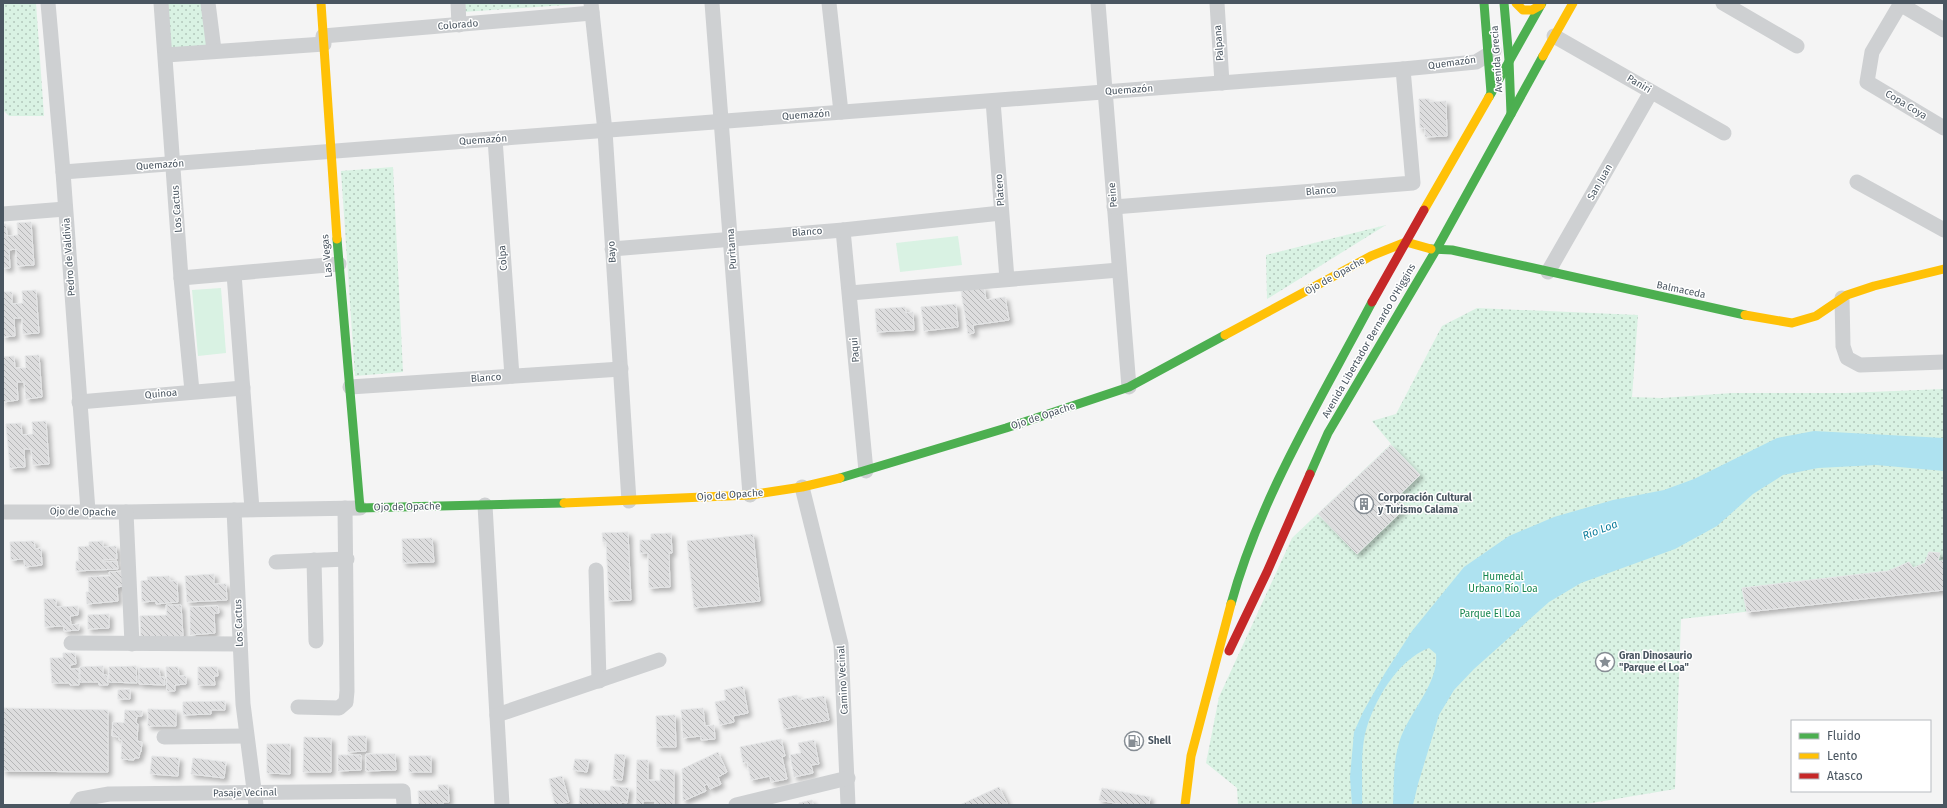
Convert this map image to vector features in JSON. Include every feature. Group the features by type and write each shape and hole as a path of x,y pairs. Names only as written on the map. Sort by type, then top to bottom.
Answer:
{"main road":[{"name":"Las Vegas","path":"321,3 330,152 360,508"},
{"name":"Avenida Grecia","path":"1484,3 1491,93"},
{"name":"Avenida Grecia","path":"1504,3 1506,40 1510,60 1511,114"},
{"path":"1516,3 1523,10 1539,8"},
{"name":"Avenida Libertador Bernardo O'Higgins","path":"1206,701 1267,572 1328,433 1436,250 1573,3"},
{"name":"Avenida Libertador Bernardo O'Higgins","path":"1185,805 1191,756 1242,565 1286,465 1406,242 1539,8"},
{"name":"Balmaceda","path":"1406,242 1436,250 1452,250 1768,320 1792,323 1816,316 1842,298 1874,286 1944,269"},
{"name":"Ojo de Opache","path":"360,508 629,501 750,495 802,487 866,471 1006,428 1128,387 1371,256 1406,242"}],"street":[{"name":"Pedro de Valdivia","path":"48,3 63,172 88,511"},
{"name":"Los Cactus","path":"161,3 166,55 181,278 192,391"},
{"path":"208,3 214,50"},
{"path":"458,3 460,25"},
{"name":"Puritama","path":"712,3 750,495"},
{"path":"829,3 841,112"},
{"name":"Peine","path":"1098,3 1128,387"},
{"name":"Palpana","path":"1217,3 1222,83"},
{"path":"1723,3 1797,46"},
{"path":"1900,3 1944,30"},
{"name":"Copa Coya","path":"1900,3 1872,52 1868,82 1944,128"},
{"name":"Colorado","path":"166,55 460,25 592,8"},
{"name":"Bayo","path":"592,8 605,131 629,501"},
{"name":"Quemazón","path":"63,172 1403,69 1476,62 1488,56 1539,8"},
{"name":"Paniri","path":"1554,36 1724,133"},
{"name":"Blanco","path":"1114,207 1412,183 1403,69"},
{"name":"San Juan","path":"1548,272 1651,92"},
{"name":"Platero","path":"994,100 1007,280"},
{"name":"Colpa","path":"495,139 512,376"},
{"path":"1857,182 1944,230"},
{"path":"3,214 65,209"},
{"name":"Blanco","path":"612,249 731,238 843,230 1001,213"},
{"name":"Paqui","path":"843,230 866,471"},
{"path":"181,278 339,264"},
{"path":"850,293 1119,270"},
{"path":"234,274 252,509"},
{"path":"1842,298 1843,346 1847,358 1860,365 1944,362"},
{"name":"Blanco","path":"350,387 621,369"},
{"name":"Quinoa","path":"79,402 192,391 243,388"},
{"name":"Camino Vecinal","path":"802,487 841,644 848,805"},
{"path":"485,505 502,805"},
{"path":"298,707 338,708 346,702 347,559 345,508"},
{"name":"Ojo de Opache","path":"3,512 126,512 360,508"},
{"name":"Los Cactus","path":"234,510 246,736 255,799"},
{"path":"126,512 132,644"},
{"path":"276,562 347,559"},
{"path":"314,560 316,641"},
{"path":"596,570 599,681"},
{"path":"71,644 240,644"},
{"path":"497,716 659,660"},
{"path":"164,736 246,736"},
{"path":"736,805 848,778"},
{"name":"Pasaje Vecinal","path":"77,805 81,799 109,794 255,799 403,791 404,805"}],"green space":[{"path":"3,3 36,3 44,116 9,116 3,110"},
{"path":"161,3 208,3 214,50 166,55"},
{"path":"461,3 579,3 580,4 463,12"},
{"path":"393,167 403,372 355,376 341,171"},
{"path":"1386,225 1267,299 1266,255"},
{"path":"958,236 962,265 900,272 896,243"},
{"path":"221,288 226,353 198,356 192,290"},
{"name":"Parque El Loa","path":"1477,308 1638,315 1632,397 1662,398 1732,393 1845,393 1944,389 1944,590 1681,619 1675,789 1580,805 1238,805 1237,788 1206,763 1219,697 1292,538 1391,444 1372,421 1396,414 1442,326"}],"water":[{"name":"Humedal Urbano Río Loa","path":"1814,431 1944,438 1944,471 1876,465 1818,468 1783,475 1753,494 1717,526 1675,549 1581,583 1549,602 1474,669 1454,690 1439,715 1413,805 1393,805 1394,768 1398,747 1407,723 1427,689 1436,666 1436,654 1429,648 1417,654 1397,672 1380,696 1374,709 1363,743 1362,805 1352,805 1350,777 1354,732 1363,712 1385,673 1412,631 1464,567 1509,536 1554,517 1613,500 1664,490 1694,479 1777,438"}],"building":[{"path":"1419,99 1429,99 1430,102 1446,101 1447,136 1425,137 1425,128 1420,128"},
{"path":"31,222 34,265 17,266 16,249 9,250 10,268 3,268 3,224 6,224 7,236 18,235 17,223"},
{"path":"984,287 986,300 1005,297 1009,320 973,325 974,333 968,334 961,291"},
{"path":"36,290 39,333 23,334 22,318 14,318 15,336 3,337 3,292 12,292 12,304 23,303 22,291"},
{"path":"956,304 958,327 924,331 921,307"},
{"path":"905,307 906,313 913,312 914,330 877,332 875,309"},
{"path":"39,355 42,397 26,399 24,382 17,382 18,400 3,402 3,357 14,356 15,368 26,368 25,356"},
{"path":"46,421 49,464 33,465 31,449 24,449 25,467 10,468 6,424 21,423 22,435 33,434 32,422"},
{"name":"Corporación Cultural y Turismo Calama","path":"1391,445 1420,475 1395,499 1404,509 1357,554 1318,514"},
{"path":"628,532 631,600 609,601 606,542 603,542 602,533"},
{"path":"671,533 672,553 669,553 670,587 649,588 648,553 640,553 640,540 651,540 651,534"},
{"path":"753,534 760,601 694,608 687,541"},
{"path":"432,538 434,562 403,563 402,539"},
{"path":"34,541 35,549 41,548 42,565 25,567 24,559 11,560 10,542"},
{"path":"103,541 103,547 116,546 117,559 103,560 103,562 117,561 118,569 76,571 76,561 79,561 78,547 89,546 89,542"},
{"path":"1929,552 1940,553 1938,561 1944,561 1944,590 1747,612 1742,588 1888,571 1909,562 1913,568 1925,563"},
{"path":"123,571 124,586 117,587 118,601 87,604 86,592 89,592 88,577 110,576 109,572"},
{"path":"214,574 214,584 226,584 227,600 187,602 185,576"},
{"path":"169,576 170,581 177,581 178,602 156,604 156,601 142,602 141,581 148,580 147,577"},
{"path":"44,599 56,599 56,607 78,606 78,615 70,616 71,625 79,624 79,630 64,631 64,626 45,627"},
{"path":"166,605 181,605 183,636 141,639 140,616 167,615"},
{"path":"218,606 219,613 214,613 215,633 190,635 190,607"},
{"path":"109,614 109,628 88,629 88,615"},
{"path":"63,653 75,653 76,664 70,665 70,669 79,669 79,685 70,685 70,683 52,683 50,658 63,658"},
{"path":"103,666 103,675 107,675 108,685 99,685 99,682 80,682 80,667"},
{"path":"136,666 137,683 109,682 109,667"},
{"path":"166,667 178,667 179,676 186,676 186,684 175,685 175,691 167,691"},
{"path":"198,667 217,667 218,676 214,676 215,685 198,685"},
{"path":"139,668 159,668 160,677 164,677 165,685 139,684"},
{"path":"743,686 748,713 733,716 734,722 720,725 715,702 726,700 724,690"},
{"path":"130,689 130,699 118,699 118,690"},
{"path":"797,695 798,700 824,696 829,720 784,729 778,699"},
{"path":"225,701 225,710 211,710 211,714 183,715 183,702"},
{"path":"3,708 108,710 108,772 3,771"},
{"path":"703,708 705,726 714,725 715,739 701,740 701,736 683,738 681,710"},
{"path":"148,709 176,710 176,726 148,726"},
{"path":"125,710 142,711 142,716 137,716 136,723 138,724 137,741 142,742 141,752 139,758 134,758 134,760 121,759 122,740 119,740 119,737 112,736 113,722 124,723"},
{"path":"675,715 676,747 657,747 656,716"},
{"path":"348,736 366,736 366,751 348,752"},
{"path":"304,737 331,738 331,772 303,772"},
{"path":"781,739 785,756 782,757 787,779 771,782 770,776 751,780 747,762 743,763 740,747"},
{"path":"814,740 819,764 811,765 813,773 794,777 790,755 801,753 798,743"},
{"path":"267,744 290,744 290,774 267,773"},
{"path":"718,752 727,772 718,777 721,784 710,789 707,784 704,786 706,791 683,801 682,769"},
{"path":"366,754 395,754 396,770 366,771"},
{"path":"615,754 625,755 622,780 613,779"},
{"path":"338,755 361,755 361,770 338,771"},
{"path":"152,756 179,758 178,776 150,774"},
{"path":"409,756 431,756 431,772 409,772"},
{"path":"193,758 226,762 224,778 191,774"},
{"path":"575,759 589,760 587,772 573,770"},
{"path":"637,760 648,760 648,780 660,781 660,769 674,770 674,805 655,805 655,801 643,801 643,805 636,805"},
{"path":"562,776 569,802 555,805 549,779"},
{"path":"438,785 448,785 449,802 443,802 443,805 419,805 418,791 439,790"},
{"path":"611,786 629,788 627,803 621,802 621,805 579,805 580,788 610,791"},
{"path":"999,787 1008,805 960,805"},
{"path":"1102,788 1150,797 1149,805 1124,805 1099,800"},
{"path":"812,800 813,805 799,805 799,803"}],"traffic: fast":[{"path":"1484,3 1491,93"},
{"path":"1504,3 1509,60 1511,114"},
{"path":"1489,97 1542,3"},
{"path":"1310,474 1328,433 1436,250 1543,56"},
{"path":"337,239 360,508 564,503"},
{"path":"1431,249 1452,250 1745,315"},
{"path":"1231,604 1243,564 1275,487 1293,449 1372,302"},
{"path":"840,478 1006,428 1129,387 1225,335"}],"traffic: slow":[{"path":"321,3 337,239"},
{"path":"1516,3 1523,10 1532,10 1541,5"},
{"path":"1543,56 1573,3"},
{"path":"1424,210 1489,97"},
{"path":"1225,335 1371,256 1406,242 1431,249"},
{"path":"1745,315 1792,323 1816,316 1847,295 1874,286 1944,269"},
{"path":"564,503 750,495 802,487 840,478"},
{"path":"1185,805 1191,756 1231,604"}],"traffic: jam":[{"path":"1372,302 1424,210"},
{"path":"1229,651 1267,572 1310,474"}],"place":[{"name":"Corporación Cultural y Turismo Calama","path":"1364,504"},
{"name":"Gran Dinosaurio \"Parque el Loa\"","path":"1605,662"},
{"name":"Shell","path":"1134,741"}],"water label":[{"name":"Río Loa","path":"1600,530"}]}
